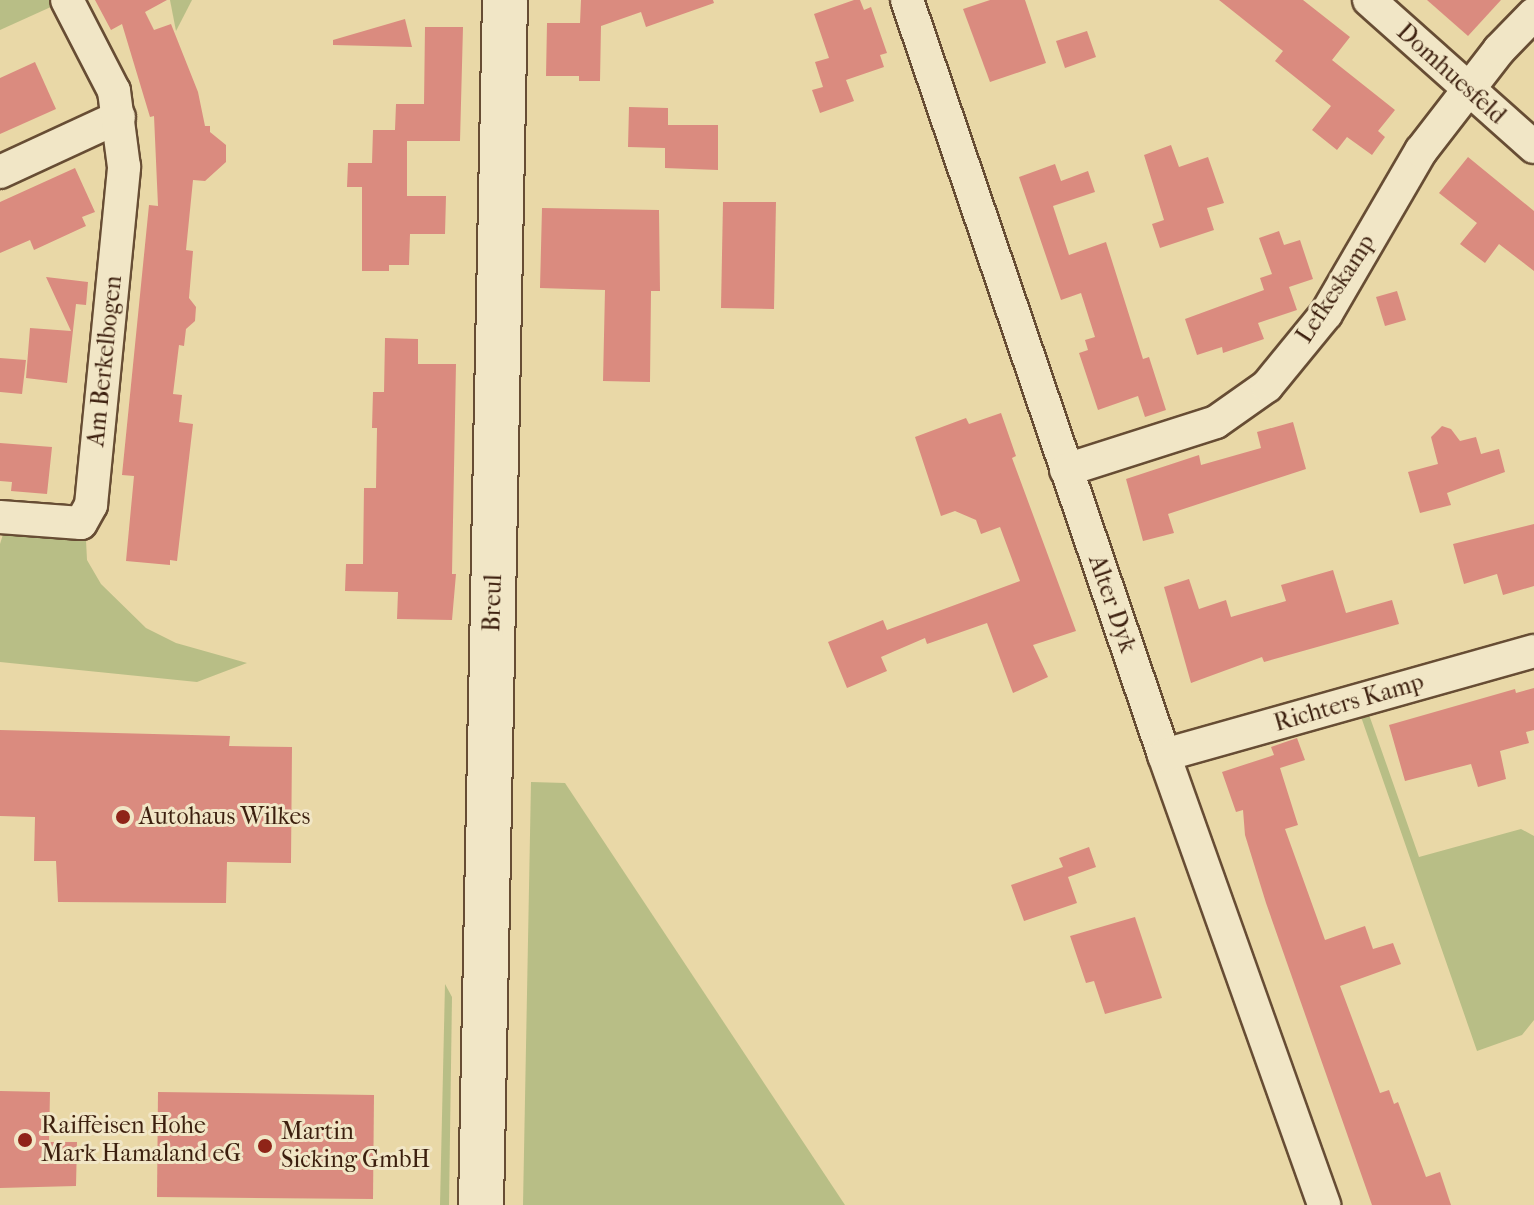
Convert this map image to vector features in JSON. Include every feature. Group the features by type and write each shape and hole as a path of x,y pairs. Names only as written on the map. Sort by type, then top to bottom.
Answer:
{"main road":[{"name":"Breul","path":"481,1205 505,0"}],"street":[{"name":"Am Berkelbogen","path":"0,517 81,523 91,505 124,167 114,91 67,0"},
{"name":"Alter Dyk","path":"907,0 1164,755 1324,1205"},
{"name":"Domhuesfeld","path":"1369,0 1534,147"},
{"name":"Lefkeskamp","path":"1066,470 1216,422 1267,386 1326,314 1421,151 1499,50 1534,14"},
{"path":"0,172 119,117"},
{"name":"Richters Kamp","path":"1164,755 1534,651"}],"green space":[{"path":"0,0 51,0 53,6 0,30"},
{"path":"170,0 192,0 176,31"},
{"path":"4,531 86,540 87,560 101,584 146,628 176,643 247,663 197,682 0,662 0,544"},
{"path":"1367,709 1419,857 1521,829 1534,836 1534,1020 1522,1035 1477,1051 1359,711"},
{"path":"531,782 565,783 845,1205 523,1205"},
{"path":"445,984 452,997 449,1205 440,1205"}],"building":[{"path":"95,0 167,0 145,12 154,30 171,24 198,92 205,126 210,126 210,132 226,145 226,162 205,181 193,180 186,250 193,251 189,298 196,307 195,321 186,329 184,346 179,345 173,394 182,395 179,422 193,424 177,561 170,560 170,565 126,561 134,476 122,475 149,205 158,206 154,116 150,117 122,24 111,30"},
{"path":"581,0 713,0 714,3 646,27 641,12 601,26 600,81 579,81 579,76 546,76 547,23 580,23"},
{"path":"860,0 864,10 871,7 887,53 880,55 884,67 846,80 854,101 820,113 812,90 823,87 815,62 829,58 814,14"},
{"path":"990,0 1025,0 1046,63 990,82 963,9"},
{"path":"1219,0 1303,0 1350,37 1332,60 1395,110 1378,131 1385,137 1372,155 1347,137 1337,150 1312,130 1331,106 1275,61 1283,51"},
{"path":"1427,0 1501,0 1468,36"},
{"path":"405,19 412,47 333,45 333,40"},
{"path":"425,27 463,27 460,141 407,141 407,196 446,196 445,234 410,234 409,265 389,265 389,271 362,271 362,187 347,187 348,163 372,163 373,130 395,130 396,104 424,104"},
{"path":"1087,31 1096,57 1065,68 1056,41"},
{"path":"35,62 56,109 0,134 0,78"},
{"path":"629,107 668,108 668,125 718,125 718,170 665,168 665,148 628,147"},
{"path":"1171,145 1179,167 1208,157 1224,203 1207,208 1214,230 1160,248 1152,224 1164,220 1144,155"},
{"path":"1468,157 1534,211 1534,271 1499,244 1485,263 1460,244 1477,223 1439,193"},
{"path":"1055,164 1061,181 1088,171 1095,192 1053,206 1069,255 1106,242 1143,359 1149,357 1166,410 1145,417 1138,396 1098,410 1079,353 1088,350 1085,340 1095,337 1081,293 1061,300 1019,177"},
{"path":"75,168 95,212 82,217 86,226 34,250 30,240 0,253 0,202"},
{"path":"723,202 776,202 774,309 721,308"},
{"path":"542,208 659,210 660,291 651,291 650,382 603,381 605,290 540,288"},
{"path":"1279,231 1284,245 1300,240 1313,279 1289,287 1297,310 1258,323 1264,339 1223,353 1222,347 1197,355 1185,319 1264,290 1260,278 1272,274 1259,238"},
{"path":"46,277 88,282 86,305 76,304 67,383 26,378 30,328 71,331"},
{"path":"1397,291 1406,320 1385,326 1376,297"},
{"path":"385,338 418,339 418,364 456,364 452,574 456,574 452,620 397,619 398,592 345,591 346,564 363,564 364,488 376,488 377,428 372,428 373,392 384,392"},
{"path":"0,358 26,360 22,394 0,392"},
{"path":"1001,413 1016,456 1012,458 1076,631 1033,645 1048,677 1013,693 987,623 927,644 925,638 881,657 887,671 847,688 828,642 883,620 887,630 1020,581 1000,527 981,534 976,520 955,511 941,516 915,437 966,418 969,424"},
{"path":"1293,422 1306,469 1168,514 1174,533 1143,541 1126,479 1199,455 1201,465 1261,448 1257,432"},
{"path":"1442,426 1451,429 1460,441 1476,437 1481,454 1499,449 1505,472 1447,493 1451,505 1420,513 1408,472 1438,464 1431,437"},
{"path":"0,443 52,447 47,494 11,491 12,482 0,481"},
{"path":"1534,524 1534,586 1503,595 1497,574 1464,584 1453,544"},
{"path":"1333,570 1346,613 1392,600 1399,624 1264,662 1262,657 1191,683 1164,587 1189,579 1199,609 1226,600 1231,617 1286,601 1281,585"},
{"path":"1534,688 1534,730 1526,732 1529,743 1500,751 1506,779 1478,787 1471,764 1405,781 1389,725 1515,689 1516,693"},
{"name":"Autohaus Wilkes","path":"0,730 230,736 229,746 292,747 291,863 227,862 226,903 58,902 56,861 34,861 35,817 0,816"},
{"path":"1297,738 1305,760 1280,768 1298,825 1285,829 1325,940 1365,926 1373,949 1393,943 1401,964 1340,986 1380,1093 1389,1090 1394,1104 1398,1102 1426,1177 1440,1172 1451,1205 1372,1205 1266,903 1245,835 1243,810 1236,812 1222,772 1274,755 1271,747"},
{"path":"1089,847 1096,867 1068,877 1077,903 1024,921 1011,885 1063,867 1059,858"},
{"path":"1135,917 1162,998 1105,1014 1094,981 1086,983 1070,936"},
{"name":"Raiffeisen Hohe Mark Hamaland eG","path":"0,1091 50,1092 49,1142 77,1142 76,1186 0,1188"},
{"name":"Martin Sicking GmbH","path":"158,1092 374,1095 373,1199 157,1197"}],"place":[{"name":"Autohaus Wilkes","path":"123,817"},
{"name":"Raiffeisen Hohe Mark Hamaland eG","path":"25,1140"},
{"name":"Martin Sicking GmbH","path":"265,1146"}]}
